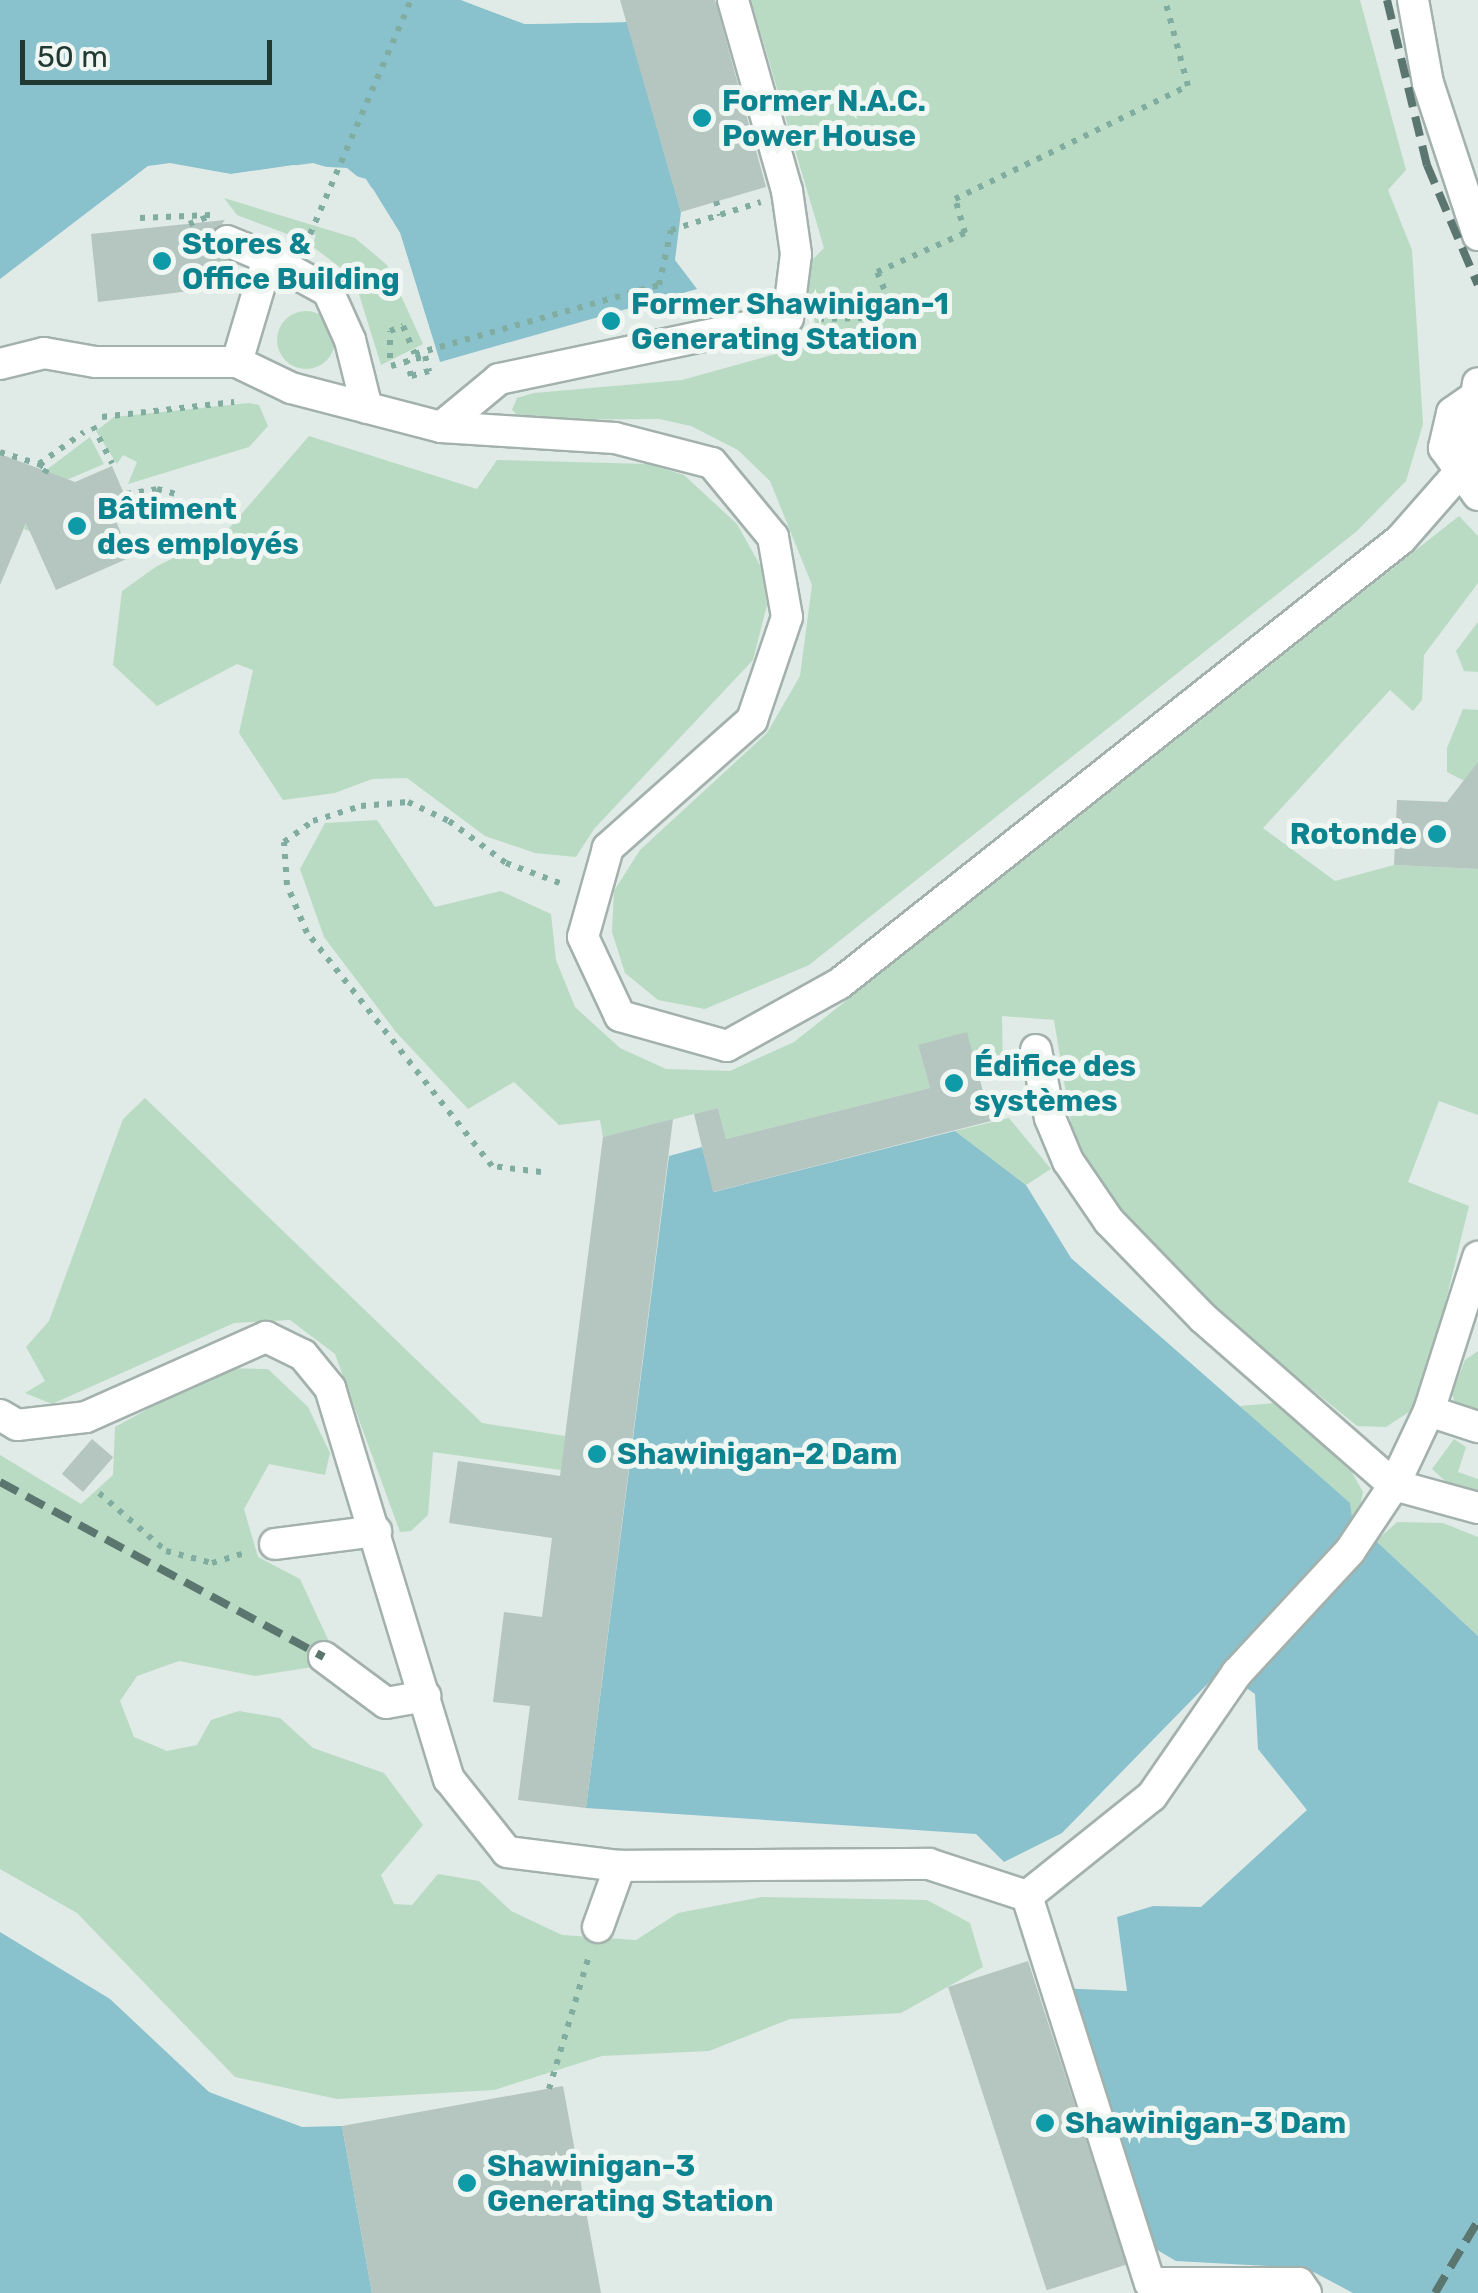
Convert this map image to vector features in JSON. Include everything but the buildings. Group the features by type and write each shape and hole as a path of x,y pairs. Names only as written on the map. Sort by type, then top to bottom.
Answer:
{"street":[{"path":"441,427 498,378 788,318 796,254 787,192 744,72 732,0"},
{"path":"1413,0 1428,83 1478,235"},
{"path":"222,224 268,258 328,292 350,340 367,408"},
{"path":"237,362 268,258"},
{"path":"0,364 44,353 95,362 237,362 291,388 441,427 616,438 712,463 773,537 787,616 752,720 608,848 582,937 620,1016 727,1046 839,984 1471,481 1477,390"},
{"path":"1036,1050 1050,1118 1068,1161 1108,1221 1204,1318 1394,1486 1478,1508"},
{"path":"1027,1896 1152,1796 1236,1672 1350,1551 1394,1486 1428,1410 1478,1257"},
{"path":"0,1415 16,1425 86,1417 266,1337 304,1355 330,1388 449,1779 507,1852 620,1866 929,1864 1027,1896"},
{"path":"1428,1410 1478,1428"},
{"path":"275,1544 376,1531"},
{"path":"324,1657 386,1703 424,1696"},
{"path":"598,1928 620,1866"},
{"path":"1027,1896 1150,2283 1228,2288 1299,2283 1306,2293"}],"path":[{"path":"304,247 411,0"},
{"path":"818,319 862,318 889,302 877,272 965,233 955,199 1188,86 1165,0"},
{"path":"407,361 412,376 429,371 425,358 407,361 390,365 390,330 403,326 415,354 659,285 670,230 772,198"},
{"path":"716,202 720,216"},
{"path":"140,218 202,211 222,224"},
{"path":"188,224 222,224"},
{"path":"102,417 234,402"},
{"path":"93,426 112,463"},
{"path":"39,464 84,432"},
{"path":"1,452 39,464 47,469 43,476"},
{"path":"126,494 157,489 180,495"},
{"path":"541,1172 492,1166 307,933 287,885 284,842 314,821 361,806 408,802 449,820 506,863 594,896"},
{"path":"99,1493 166,1551 212,1563 275,1544"},
{"path":"550,2089 598,1928"}],"green space":[{"path":"751,0 1360,0 1406,170 1388,190 1412,250 1423,424 1406,481 1357,531 809,965 705,1009 658,1000 625,973 612,932 614,891 640,850 767,733 800,676 812,585 770,481 738,450 691,426 659,419 523,420 512,410 517,398 534,393 682,380 819,342 807,285 811,261 824,248"},
{"path":"224,198 355,238 387,265 423,344 381,365 354,278 312,246 316,235 301,230 298,238 237,215"},
{"path":"306,311 327,319 335,340 327,361 306,369 285,361 277,340 285,319"},
{"path":"259,405 268,426 249,447 128,484 137,462 123,455 117,464 96,431 114,417"},
{"path":"309,436 477,489 497,460 648,464 684,475 737,524 761,567 767,605 753,660 594,829 576,857 535,853 485,836 407,778 372,779 335,793 283,800 239,733 253,670 237,664 157,706 113,665 122,591 157,566 225,533"},
{"path":"90,437 104,464 57,484 34,533 24,529 45,471"},
{"path":"1459,516 1478,536 1478,583 1424,655 1422,700 1413,711 1390,690 1263,828 1335,881 1394,865 1478,869 1478,1115 1439,1101 1408,1182 1469,1206 1427,1378 1409,1412 1386,1427 1357,1426 1240,1331 1132,1224 1074,1142 1054,1020 1002,1016 1003,1073 979,1078 918,1045 930,1088 726,1139 718,1108 603,1137 600,1120 559,1125 514,1082 468,1109 396,1032 324,937 300,869 325,823 377,820 435,907 501,891 551,914 556,960 575,1007 620,1048 666,1069 730,1071 794,1042"},
{"path":"1478,622 1478,672 1464,671 1456,651"},
{"path":"1463,709 1478,710 1478,788 1447,772 1447,748"},
{"path":"145,1098 482,1423 565,1436 561,1470 433,1452 428,1515 411,1531 400,1532 335,1354 290,1320 234,1323 52,1404 25,1393 45,1381 26,1347 49,1321 123,1119"},
{"path":"1009,1118 1051,1169 1026,1185 955,1131"},
{"path":"1478,1351 1477,1412 1456,1406 1452,1394 1465,1360"},
{"path":"223,1368 268,1369 308,1407 330,1453 325,1475 269,1464 244,1509 258,1557 300,1579 331,1646 319,1666 255,1676 179,1661 137,1676 120,1701 134,1737 167,1751 197,1745 211,1720 239,1711 280,1718 313,1748 384,1773 423,1825 381,1875 394,1904 412,1905 438,1874 479,1881 511,1911 562,1935 636,1940 678,1913 762,1897 927,1900 970,1923 983,1967 901,2013 790,2019 709,2051 602,2056 494,2090 337,2099 235,2077 77,1913 0,1869 0,1455 81,1504 113,1475 115,1427"},
{"path":"1275,1403 1350,1469 1363,1492 1356,1525 1240,1406"},
{"path":"1454,1439 1466,1447 1458,1472 1478,1479 1478,1497 1454,1489 1432,1469"},
{"path":"1397,1522 1443,1523 1478,1537 1478,1636 1376,1541"}],"water":[{"path":"0,0 461,0 525,24 627,22 681,212 675,260 697,289 440,362 400,233 373,189 347,168 293,165 231,174 148,166 0,279"},
{"path":"955,1131 1026,1185 1071,1258 1350,1503 1357,1558 1376,1541 1478,1636 1478,2293 1353,2293 1306,2268 1176,2261 1154,2248 1056,1988 1127,1991 1117,1917 1153,1906 1201,1907 1307,1810 1258,1749 1255,1694 1221,1670 1062,1833 1004,1862 976,1834 586,1808 669,1156 702,1147 714,1192"},
{"path":"0,1932 110,1999 209,2092 302,2127 342,2126 372,2293 0,2293"}],"pier":[{"path":"461,0 526,19 627,22 525,24"},
{"path":"170,163 231,174 313,163 366,179 400,233 440,362 395,235 370,192 344,173 313,168 230,179 150,171 0,284 148,166"}],"railway":[{"path":"1387,0 1427,165 1478,285"},
{"path":"0,1482 324,1657"},
{"path":"1435,2293 1478,2221"}],"place":[{"name":"Former N.A.C. Power House","path":"702,118"},
{"name":"Stores & Office Building","path":"162,261"},
{"name":"Former Shawinigan-1 Generating Station","path":"611,321"},
{"name":"Bâtiment des employés","path":"77,526"},
{"name":"Rotonde","path":"1437,834"},
{"name":"Édifice des systèmes","path":"954,1083"},
{"name":"Shawinigan-2 Dam","path":"597,1454"},
{"name":"Shawinigan-3 Dam","path":"1045,2123"},
{"name":"Shawinigan-3 Generating Station","path":"467,2183"}]}
